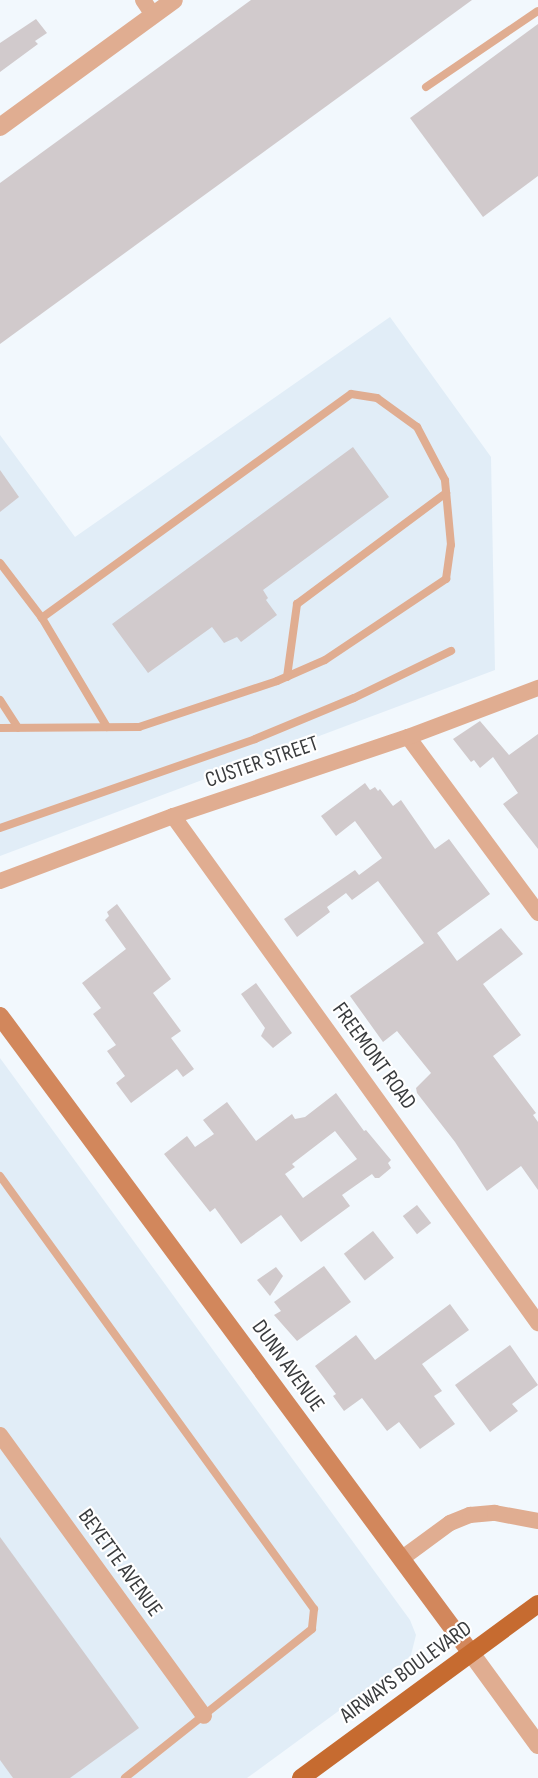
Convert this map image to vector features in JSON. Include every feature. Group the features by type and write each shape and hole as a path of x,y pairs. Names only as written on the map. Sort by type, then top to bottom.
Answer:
{"main road":[{"name":"DUNN AVENUE","path":"0,1016 471,1653"},
{"name":"AIRWAYS BOULEVARD","path":"301,1778 538,1604"}],"street":[{"path":"0,127 148,7 174,0"},
{"name":"CUSTER STREET","path":"0,881 173,816 408,737 538,688"},
{"path":"408,737 538,913"},
{"name":"FREEMONT ROAD","path":"173,816 538,1323"},
{"name":"BEYETTE AVENUE","path":"0,1436 204,1716"},
{"path":"401,1559 450,1523 470,1515 495,1513 538,1521"},
{"name":"DUNN AVENUE","path":"471,1653 538,1745"}],"lane":[{"path":"426,87 538,11"},
{"path":"0,728 139,728 287,677 325,660 446,579 452,545 445,480 417,427 377,398 351,394 42,618"},
{"path":"287,677 297,604 446,493"},
{"path":"0,563 42,618 107,728"},
{"path":"0,828 255,739 354,698 451,651"},
{"path":"0,700 18,728"},
{"path":"0,1176 314,1609 312,1629 125,1778"}],"shaded area":[{"path":"390,317 491,457 495,670 0,856 0,435 75,537"},
{"path":"0,1058 410,1620 416,1635 411,1655 400,1666 247,1778 0,1778"}],"building":[{"path":"251,0 472,0 0,344 0,183"},
{"path":"36,19 47,33 35,41 38,44 0,72 0,43"},
{"path":"538,24 538,176 483,217 410,118"},
{"path":"353,447 389,497 263,590 268,598 266,600 277,615 241,642 237,637 224,643 212,627 148,673 112,624"},
{"path":"0,470 19,497 0,512"},
{"path":"480,721 509,755 538,734 538,849 503,804 518,793 493,757 480,768 474,760 471,762 453,739"},
{"path":"365,783 370,790 375,787 378,791 380,789 393,806 401,800 435,849 449,839 490,894 437,933 457,961 501,928 523,954 483,984 521,1035 493,1056 536,1113 533,1115 538,1122 538,1190 521,1166 487,1191 455,1142 417,1093 416,1088 431,1073 397,1031 383,1042 350,996 424,943 378,881 352,900 346,893 327,907 330,912 297,937 284,919 355,870 359,875 382,858 355,821 336,836 321,816"},
{"path":"117,904 171,979 153,993 181,1031 171,1038 194,1069 183,1077 177,1069 131,1103 116,1083 125,1076 107,1051 116,1045 93,1014 101,1008 82,983 126,949 105,920 109,916 107,912"},
{"path":"256,983 292,1033 273,1048 261,1036 265,1028 241,994"},
{"path":"336,1093 364,1131 366,1130 391,1160 388,1163 391,1168 379,1178 375,1178 372,1174 342,1195 350,1206 301,1242 281,1215 241,1244 215,1208 210,1212 164,1154 187,1136 195,1147 214,1134 203,1120 227,1102 256,1141 292,1114 295,1119 305,1117","holes":["335,1131 357,1159 303,1198 285,1174 295,1167 292,1164"]},
{"path":"417,1205 431,1223 417,1234 403,1216"},
{"path":"373,1231 394,1258 365,1281 344,1254"},
{"path":"324,1266 351,1302 297,1341 274,1315 281,1311 274,1302"},
{"path":"276,1267 283,1276 270,1296 257,1280"},
{"path":"450,1304 469,1330 422,1364 442,1391 434,1396 455,1424 420,1449 399,1422 387,1431 362,1398 344,1411 333,1396 336,1394 315,1366 356,1335 375,1360"},
{"path":"510,1345 538,1385 512,1404 518,1411 490,1432 455,1385"},
{"path":"0,1537 139,1728 70,1778 13,1778 0,1760"}]}
